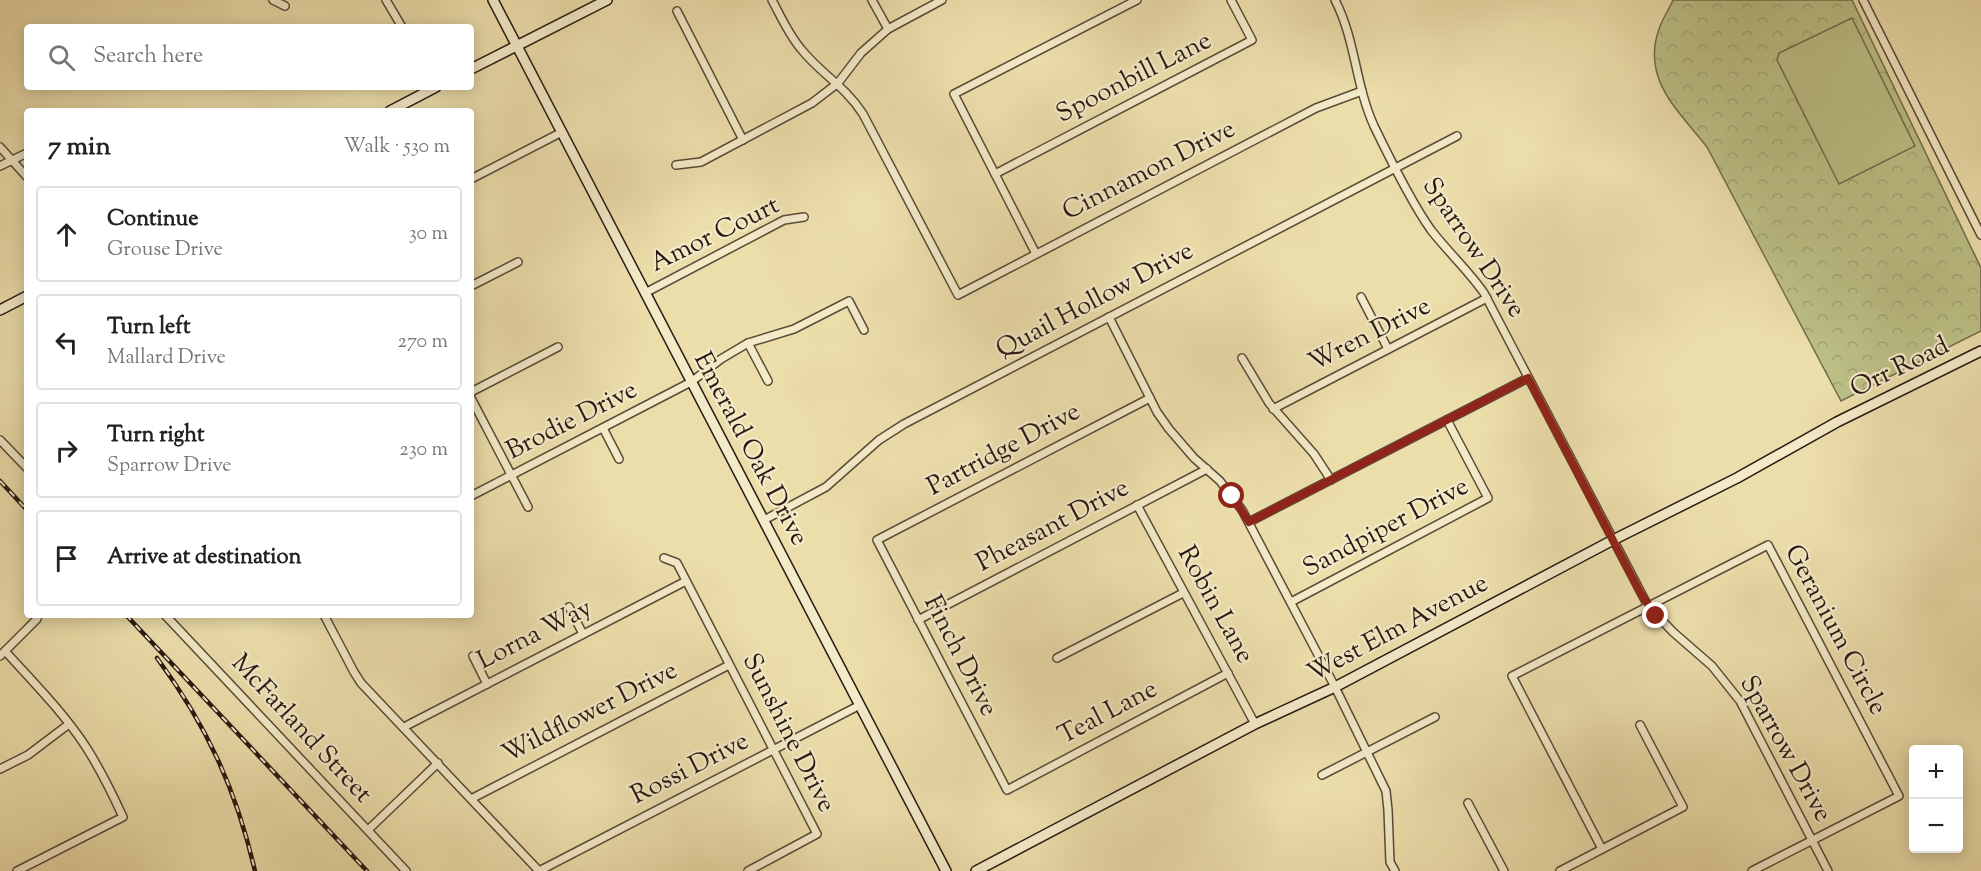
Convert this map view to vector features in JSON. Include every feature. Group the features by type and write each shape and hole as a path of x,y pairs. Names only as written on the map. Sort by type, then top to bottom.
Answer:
{"street":[{"path":"273,0 285,6"},
{"path":"386,0 400,24"},
{"name":"Emerald Oak Drive","path":"493,0 946,871"},
{"path":"474,67 606,0"},
{"path":"772,0 801,50 838,83"},
{"path":"872,0 888,29"},
{"path":"676,165 701,162 812,103 838,83 861,53 888,29 942,0"},
{"path":"1036,254 954,94 1137,0"},
{"name":"Spoonbill Lane","path":"995,174 1252,40 1231,0"},
{"name":"Sparrow Drive","path":"1335,0 1350,36 1362,91 1374,126 1420,212 1431,230 1472,276 1487,298 1648,606 1673,632 1712,666 1740,700 1828,871"},
{"path":"1863,0 1981,235"},
{"path":"677,11 743,140"},
{"name":"Cinnamon Drive","path":"838,83 856,102 863,114 958,295 1316,108 1362,91"},
{"path":"396,108 430,90"},
{"path":"474,177 562,132"},
{"name":"Quail Hollow Drive","path":"764,520 826,487 864,452 892,431 1457,136"},
{"path":"0,147 24,174"},
{"path":"0,166 24,154"},
{"name":"Amor Court","path":"645,293 784,220 804,217"},
{"path":"474,284 518,262"},
{"path":"1361,297 1388,349"},
{"path":"0,310 24,298"},
{"name":"Wren Drive","path":"1273,409 1487,298"},
{"name":"Brodie Drive","path":"474,494 691,382 721,359 748,343 794,329 849,301 864,330"},
{"path":"1109,317 1168,429 1232,496 1249,522 1335,687 1386,791 1390,862 1395,871"},
{"path":"748,343 768,381"},
{"path":"474,390 558,347"},
{"name":"Orr Road","path":"1837,422 1981,351"},
{"path":"1242,358 1273,409 1314,454 1330,480"},
{"path":"1249,522 1528,378"},
{"name":"Partridge Drive","path":"877,540 1150,398"},
{"path":"474,404 528,507"},
{"name":"Sandpiper Drive","path":"1291,602 1488,498 1447,420"},
{"name":"West Elm Avenue","path":"976,871 1255,724 1335,687 1613,540 1737,478 1837,422"},
{"path":"603,428 619,459"},
{"path":"0,440 24,465"},
{"name":"Pheasant Drive","path":"918,620 1207,469"},
{"name":"Robin Lane","path":"1137,506 1255,724"},
{"name":"Finch Drive","path":"877,540 1007,790"},
{"name":"Geranium Circle","path":"1602,849 1512,676 1768,545 1899,796 1811,840"},
{"name":"Sunshine Drive","path":"664,558 677,563 817,834 748,871"},
{"name":"Lorna Way","path":"404,727 686,581"},
{"path":"1057,658 1183,593"},
{"path":"569,607 583,634"},
{"name":"McFarland Street","path":"168,618 406,871"},
{"path":"326,618 354,672 372,694 539,871"},
{"path":"17,871 123,816 96,764 69,724 3,653 37,619"},
{"path":"473,656 487,684"},
{"name":"Wildflower Drive","path":"471,798 729,665"},
{"name":"Teal Lane","path":"1007,790 1228,673"},
{"name":"Rossi Drive","path":"539,871 860,705"},
{"path":"1322,775 1435,717"},
{"path":"0,769 28,755 69,724"},
{"path":"1560,871 1683,807 1640,725"},
{"path":"368,830 438,763"},
{"path":"1468,802 1504,871"},
{"path":"1752,871 1811,840"}],"green space":[{"path":"1673,0 1852,0 1981,268 1981,331 1841,401 1707,147 1675,107 1659,79 1655,64 1655,47 1660,25"},
{"path":"1852,18 1915,146 1839,184 1777,60 1779,53"}],"railway":[{"path":"0,481 24,507"},
{"path":"129,618 367,871"},
{"path":"157,658 191,708 218,759 239,813 255,871"}],"route":[{"path":"1232,496 1249,522 1528,378 1641,594 1656,616"}]}
